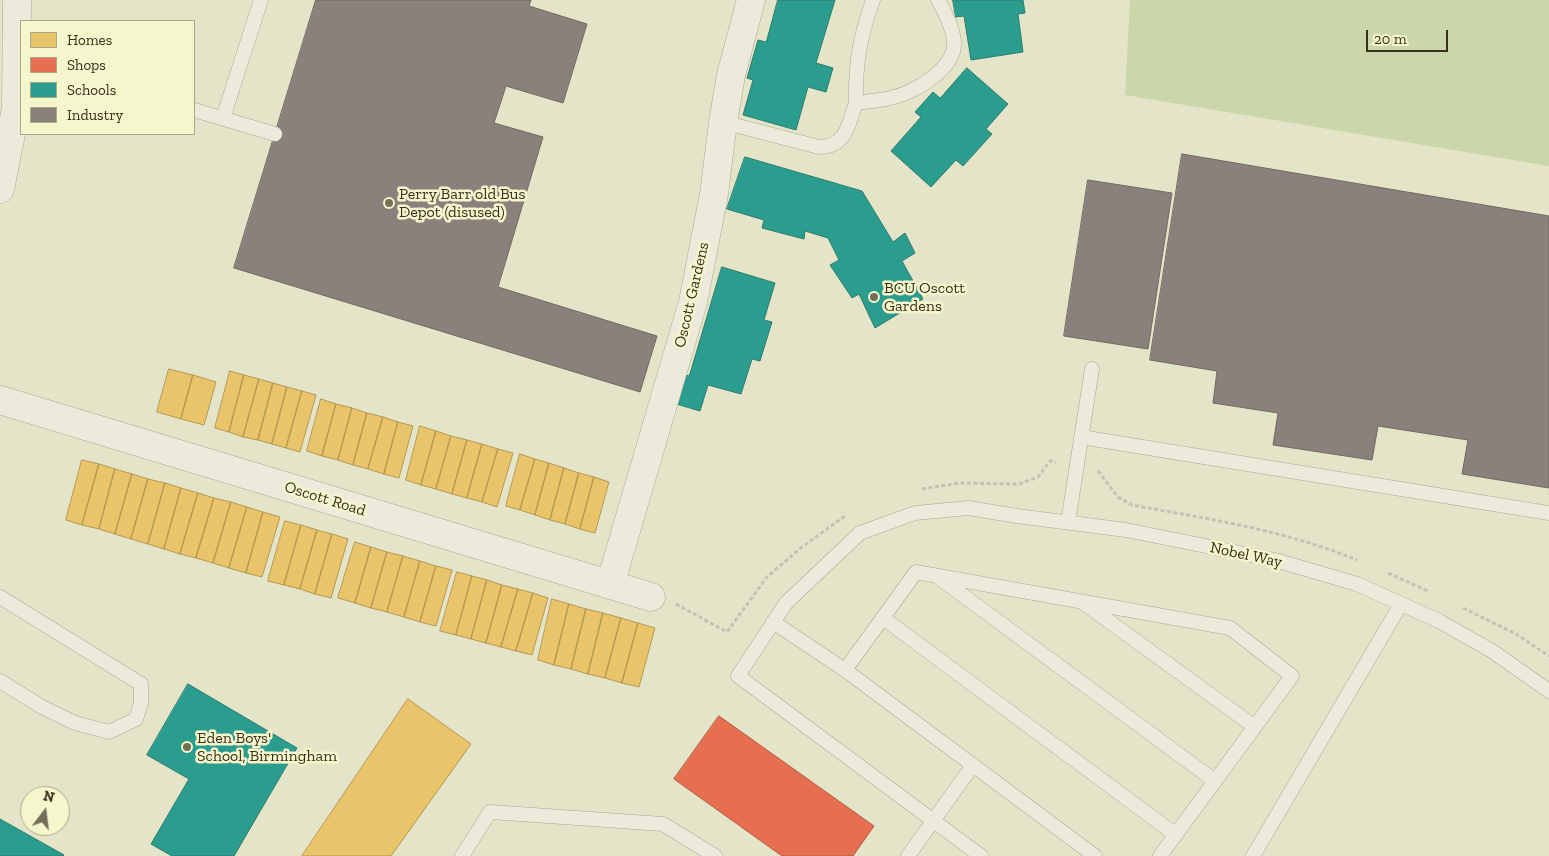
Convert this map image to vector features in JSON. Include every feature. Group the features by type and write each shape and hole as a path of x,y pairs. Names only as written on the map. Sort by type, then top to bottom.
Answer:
{"street":[{"path":"0,189 16,108 13,60 17,0"},
{"name":"Oscott Gardens","path":"610,585 693,302 714,194 731,75 751,0"},
{"name":"Oscott Road","path":"0,400 651,597"}],"lane":[{"path":"223,118 261,0"},
{"path":"723,122 819,147 828,147 842,139 856,103 855,79 858,52 863,27 873,0"},
{"path":"856,103 892,98 912,91 944,67 952,56 954,40 938,0"},
{"path":"195,110 275,134"},
{"path":"1068,522 1092,369"},
{"path":"1081,437 1549,513"},
{"name":"Nobel Way","path":"933,821 738,676 786,603 860,533 914,513 968,508 1126,530 1275,560 1357,584 1439,621 1492,651 1549,690"},
{"path":"845,670 916,572 1230,628 1292,676 1160,856"},
{"path":"934,575 1215,781"},
{"path":"0,597 141,684 141,703 136,718 109,732 75,723 42,707 0,681"},
{"path":"1082,601 1254,727"},
{"path":"1253,856 1401,604"},
{"path":"883,618 1176,835"},
{"path":"773,622 845,670 1095,856"},
{"path":"908,856 973,765"},
{"path":"462,856 490,812 663,824 715,856"},
{"path":"933,821 981,856"}],"green space":[{"path":"1130,0 1549,0 1549,166 1125,95"}],"building: Homes":[{"path":"169,369 193,375 181,419 157,412"},
{"path":"230,371 244,375 229,432 215,428"},
{"path":"193,375 216,382 204,425 181,419"},
{"path":"244,375 259,379 243,437 229,432"},
{"path":"259,379 273,383 258,440 243,437"},
{"path":"273,383 287,387 272,444 258,440"},
{"path":"287,387 302,391 286,448 272,444"},
{"path":"302,391 316,395 300,452 286,448"},
{"path":"321,399 336,404 322,456 307,451"},
{"path":"336,404 352,408 338,460 322,456"},
{"path":"352,408 367,413 353,465 338,460"},
{"path":"367,413 383,417 368,469 353,465"},
{"path":"383,417 398,422 384,474 368,469"},
{"path":"398,422 413,426 399,478 384,474"},
{"path":"420,426 436,431 421,485 406,480"},
{"path":"436,431 451,436 436,489 421,485"},
{"path":"451,436 467,440 452,494 436,489"},
{"path":"467,440 482,444 467,498 452,494"},
{"path":"482,444 498,449 482,502 467,498"},
{"path":"498,449 513,453 497,507 482,502"},
{"path":"520,454 535,459 520,510 506,506"},
{"path":"535,459 549,463 535,515 520,510"},
{"path":"82,460 99,464 82,525 66,520"},
{"path":"549,463 564,468 550,520 535,515"},
{"path":"99,464 115,469 99,529 82,525"},
{"path":"564,468 579,473 565,524 550,520"},
{"path":"115,469 132,474 115,534 99,529"},
{"path":"579,473 594,477 580,529 565,524"},
{"path":"132,474 148,479 131,539 115,534"},
{"path":"594,477 609,482 595,533 580,529"},
{"path":"148,479 165,483 148,544 131,539"},
{"path":"165,483 181,488 164,549 148,544"},
{"path":"181,488 198,493 180,554 164,549"},
{"path":"198,493 214,498 196,558 180,554"},
{"path":"214,498 231,502 213,563 196,558"},
{"path":"231,502 247,507 229,568 213,563"},
{"path":"247,507 263,512 246,573 229,568"},
{"path":"263,512 280,517 262,577 246,573"},
{"path":"285,521 301,525 284,585 268,581"},
{"path":"301,525 317,530 300,589 284,585"},
{"path":"317,530 332,534 315,594 300,589"},
{"path":"332,534 348,539 331,598 315,594"},
{"path":"355,542 371,547 355,603 338,598"},
{"path":"371,547 387,552 371,608 355,603"},
{"path":"387,552 403,556 387,612 371,608"},
{"path":"403,556 420,561 404,617 387,612"},
{"path":"420,561 436,566 420,622 404,617"},
{"path":"436,566 452,570 436,626 420,622"},
{"path":"457,572 472,576 456,635 440,631"},
{"path":"472,576 487,580 471,639 456,635"},
{"path":"487,580 502,585 486,643 471,639"},
{"path":"502,585 518,589 501,647 486,643"},
{"path":"518,589 533,593 516,651 501,647"},
{"path":"533,593 548,598 532,655 516,651"},
{"path":"552,599 569,604 554,665 538,660"},
{"path":"569,604 586,609 571,669 554,665"},
{"path":"586,609 603,613 588,674 571,669"},
{"path":"603,613 621,618 605,678 588,674"},
{"path":"621,618 638,623 622,683 605,678"},
{"path":"638,623 655,628 639,687 622,683"},
{"path":"408,699 471,744 391,856 302,856"}],"building: Shops":[{"path":"719,716 874,826 853,856 782,856 674,779"}],"building: Schools":[{"path":"778,0 835,0 816,63 833,68 826,92 808,87 796,130 743,115 753,80 747,78 758,40 766,42"},
{"path":"953,0 1023,0 1025,13 1018,14 1023,52 971,60 964,16 956,17"},
{"path":"967,68 1008,104 986,129 992,134 963,166 956,160 931,187 891,151 921,117 915,112 933,92 940,98"},
{"path":"745,157 862,191 893,242 905,233 915,253 902,261 923,299 875,328 859,294 852,298 830,265 839,260 828,238 805,231 804,239 762,228 764,220 727,209"},
{"path":"722,267 775,283 764,320 772,322 760,361 752,359 741,394 708,385 700,411 673,403 682,374 689,376"},
{"path":"188,684 297,748 234,856 172,856 151,844 189,779 147,755"},
{"path":"0,819 20,830 20,836 30,836 64,855 63,856 0,856"}],"building: Industry":[{"name":"Perry Barr old Bus Depot (disused)","path":"316,0 531,0 529,6 587,24 563,103 506,86 494,123 543,137 498,287 657,336 640,392 234,268"},
{"path":"1182,154 1549,216 1549,488 1462,474 1468,440 1378,426 1372,460 1273,445 1278,413 1213,403 1217,371 1150,360"},
{"path":"1088,180 1172,193 1148,349 1064,336"}],"place":[{"name":"Perry Barr old Bus Depot (disused)","path":"389,203"},
{"name":"BCU Oscott Gardens","path":"874,297"},
{"name":"Eden Boys' School, Birmingham","path":"187,747"}]}
